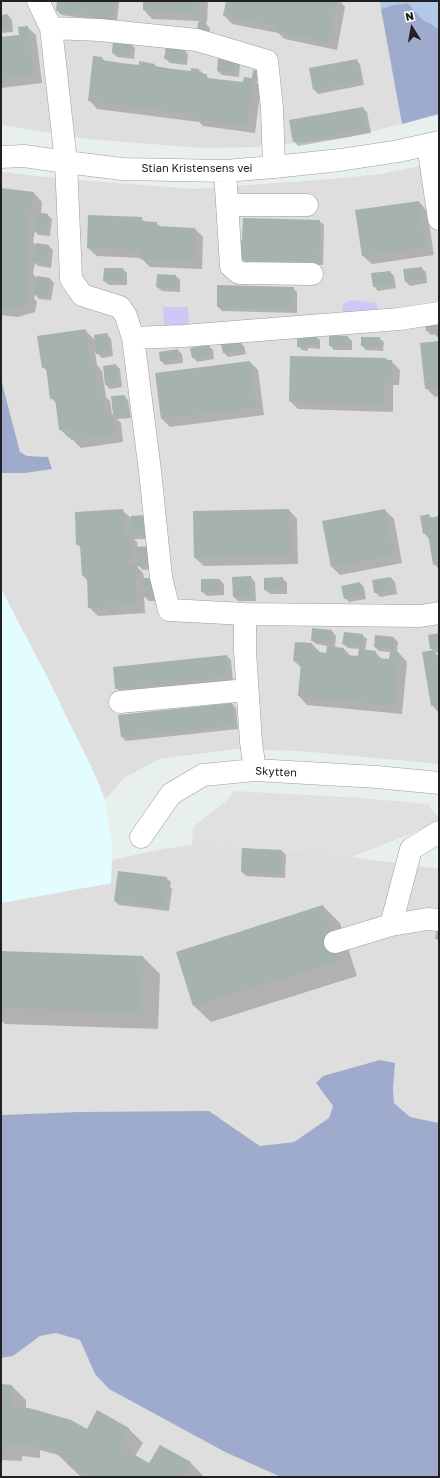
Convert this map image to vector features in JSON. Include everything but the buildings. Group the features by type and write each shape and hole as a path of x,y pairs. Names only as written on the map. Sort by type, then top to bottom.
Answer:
{"street":[{"path":"38,1 51,28 66,162 71,279 82,295 120,308 126,316 132,338 150,471 161,578 169,610 245,614 420,616 439,613"},
{"path":"51,28 100,30 197,40 267,62 272,108 274,167"},
{"path":"434,144 439,219"},
{"name":"Stian Kristensens vei","path":"1,157 24,156 122,169 225,171 274,167 369,155 434,144"},
{"path":"225,171 231,266 239,273 312,274"},
{"path":"228,205 307,205"},
{"path":"132,338 183,336 399,319 439,313"},
{"path":"245,614 247,690 255,770"},
{"path":"120,702 247,690"},
{"name":"Skytten","path":"141,837 171,794 203,775 255,770 377,777 439,783"},
{"path":"390,925 411,849 439,832"},
{"path":"335,942 390,925 428,919 439,920"}],"shaded area":[{"path":"1,1 380,1 402,124 346,138 257,147 202,148 88,139 1,125"},
{"path":"380,1 439,1 439,29 422,19 408,3 393,5 381,9"},
{"path":"408,3 422,19 439,29 439,114 402,124 381,9 393,5"},
{"path":"439,160 439,764 301,751 235,749 159,759 124,778 105,800 96,777 47,677 1,589 1,473 25,473 48,457 27,456 20,452 1,379 1,172 55,178 193,189 382,174 420,166"},
{"path":"351,300 376,303 378,308 377,318 342,318 343,304"},
{"path":"163,307 188,307 189,327 164,329"},
{"path":"1,379 20,452 27,456 48,457 52,469 25,473 1,473"},
{"path":"1,589 47,677 96,777 105,800 112,848 111,883 1,903"},
{"path":"235,791 361,798 428,804 439,818 439,823 351,857 282,850 192,845 193,827 225,802"},
{"path":"192,845 282,850 351,857 439,869 439,1123 410,1117 394,1103 393,1088 395,1063 380,1060 316,1083 333,1106 329,1118 294,1142 260,1146 222,1119 78,1112 1,1115 1,903 111,883 112,860 163,849"},
{"path":"380,1060 395,1063 393,1088 394,1103 410,1117 439,1123 439,1477 281,1477 225,1452 109,1389 95,1374 80,1340 56,1333 40,1336 13,1356 1,1358 1,1115 78,1112 209,1111 260,1146 294,1142 329,1118 333,1106 316,1083 323,1076"},
{"path":"56,1333 80,1340 95,1374 109,1389 225,1452 281,1477 1,1477 1,1358 13,1356 40,1336"}]}
